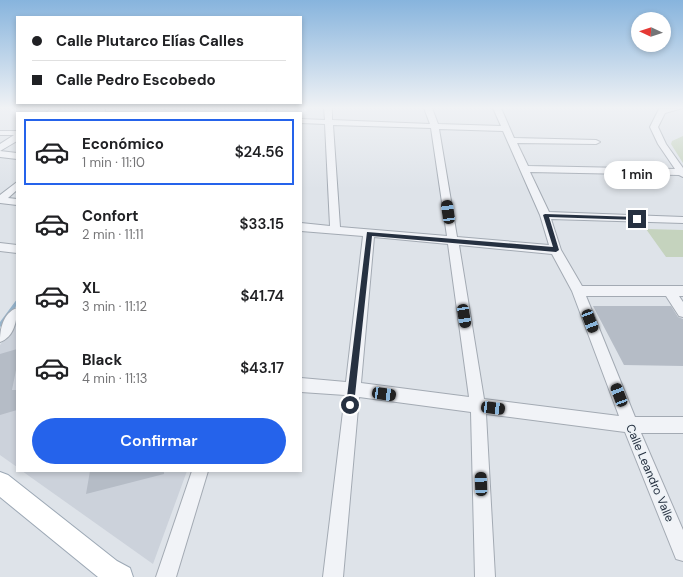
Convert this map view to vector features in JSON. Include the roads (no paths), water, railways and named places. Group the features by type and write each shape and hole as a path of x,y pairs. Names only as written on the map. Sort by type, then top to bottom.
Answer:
{"main road":[{"path":"0,483 111,575"}],"street":[{"path":"329,135 335,230"},
{"path":"436,135 478,406 485,577"},
{"path":"508,135 596,142"},
{"name":"Calle Leandro Valle","path":"508,135 545,215 556,250 578,291 630,425 683,552"},
{"path":"659,135 682,173"},
{"path":"0,148 16,138"},
{"path":"0,154 16,156"},
{"path":"525,169 682,173"},
{"path":"0,200 16,186"},
{"path":"0,200 16,202"},
{"path":"545,215 683,220"},
{"path":"302,227 556,250"},
{"path":"333,577 369,234"},
{"path":"0,247 16,249"},
{"path":"578,291 683,291"},
{"path":"669,291 683,312"},
{"path":"0,336 16,314"},
{"path":"302,385 352,389 630,425 683,425"},
{"path":"166,577 200,472"}],"waterway":[{"path":"0,325 16,303"}]}
